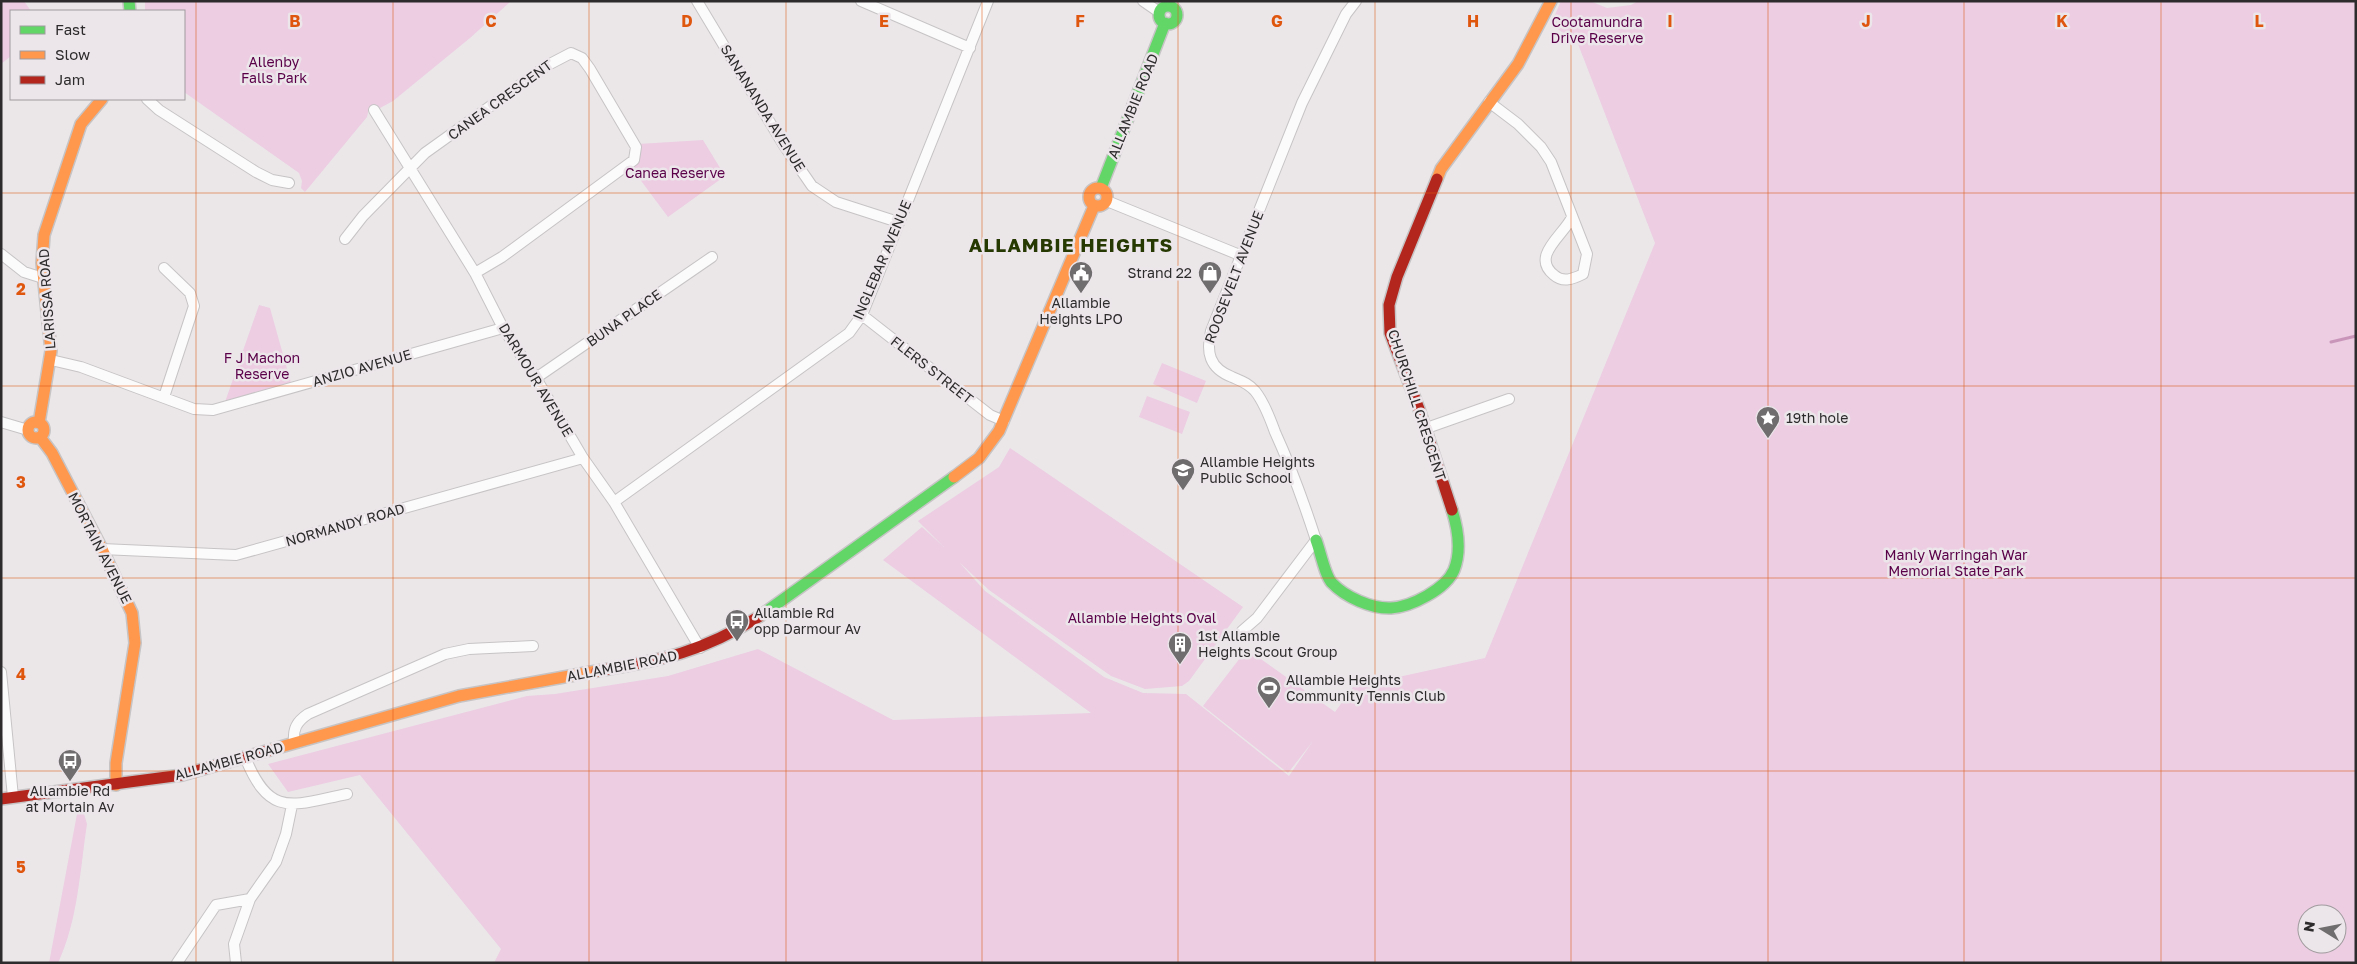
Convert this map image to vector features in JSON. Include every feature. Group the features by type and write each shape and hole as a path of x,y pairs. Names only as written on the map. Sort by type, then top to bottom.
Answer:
{"main road":[{"name":"CHURCHILL CRESCENT","path":"1316,540 1331,582 1354,599 1391,608 1429,596 1446,581 1454,570 1459,548 1457,525 1390,333 1389,305 1397,277 1441,169 1518,64 1550,1"},
{"path":"1175,4 1175,20 1171,23 1165,23 1160,20 1159,12 1165,6 1175,4"},
{"name":"ALLAMBIE ROAD","path":"1101,188 1165,23"},
{"name":"LARISSA ROAD","path":"40,423 51,360 51,340 43,278 42,249 48,220 81,124 101,100"},
{"path":"1101,188 1107,193 1107,201 1100,207 1094,206 1089,198 1090,193 1095,189 1101,188"},
{"name":"ALLAMBIE ROAD","path":"7,798 182,775 486,690 660,661 728,637 954,477 975,461 990,446 1004,421 1094,206"},
{"path":"32,423 40,423 44,430 40,436 33,438 28,430 32,423"},
{"name":"MORTAIN AVENUE","path":"40,436 52,454 128,600 135,627 133,658 116,763 116,785"}],"street":[{"name":"SANANANDA AVENUE","path":"697,1 783,144 812,186 836,202 898,222"},
{"path":"860,1 970,48"},
{"name":"INGLEBAR AVENUE","path":"614,502 849,333 862,314 988,1"},
{"path":"1143,1 1159,12"},
{"name":"ROOSEVELT AVENUE","path":"1316,540 1288,461 1264,406 1255,391 1245,381 1230,377 1212,363 1206,348 1210,331 1302,104 1346,14 1356,1"},
{"name":"CANEA CRESCENT","path":"411,166 425,153 559,58 571,53 582,58 590,69 636,147 634,160 502,257 475,274"},
{"path":"148,100 159,110 256,172 272,180 288,183"},
{"path":"1489,102 1518,124 1541,146 1555,171 1587,254 1583,274 1570,280 1558,279 1551,274 1546,264 1546,253 1551,244 1567,228 1572,217"},
{"name":"DARMOUR AVENUE","path":"374,110 411,166 475,274 503,328 536,378 583,458 614,502 700,648"},
{"path":"345,239 363,216 411,166"},
{"path":"1107,201 1242,256"},
{"path":"1,254 24,272 43,278"},
{"name":"BUNA PLACE","path":"536,378 712,257"},
{"path":"164,268 190,294 194,306 164,397"},
{"name":"FLERS STREET","path":"862,314 990,415 1004,421"},
{"name":"ANZIO AVENUE","path":"51,360 81,367 194,409 213,410 503,328"},
{"path":"1424,429 1509,399"},
{"path":"1,422 28,430"},
{"name":"NORMANDY ROAD","path":"102,549 236,555 583,458"},
{"path":"1242,631 1258,618 1316,540"},
{"path":"294,743 293,731 300,720 308,714 445,654 470,649 533,646"},
{"path":"1,672 7,798"},
{"path":"245,758 253,777 265,794 279,803 292,804 347,794"},
{"path":"236,963 234,944 250,899 276,862 286,834 292,804"},
{"path":"177,963 216,906 250,899"}],"green space":[{"path":"1,1 24,1 30,10 10,10 10,57 1,64"},
{"name":"Allenby Falls Park","path":"145,1 511,1 470,38 393,101 380,108 372,105 369,108 367,117 305,192 301,188 302,181 299,173 185,93 185,10 145,10"},
{"name":"Manly Warringah War Memorial State Park","path":"1561,1 1590,1 1607,8 1631,5 1638,1 2356,1 2356,963 494,963 501,949 360,775 288,792 268,764 527,696 555,694 668,676 758,649 893,720 1091,713 883,560 922,527 944,547 918,521 999,467 1010,448 1243,607 1189,681 1182,686 1145,689 1111,676 989,590 959,562 985,591 1104,677 1143,693 1186,694 1289,776 1313,741 1288,773 1203,706 1247,649 1335,712 1353,687 1485,658 1655,243 1578,44 1551,24"},
{"name":"Canea Reserve","path":"703,140 725,176 668,217 636,174 630,170 639,158 638,144"},
{"name":"F J Machon Reserve","path":"259,305 270,308 291,383 225,402"},
{"path":"1162,363 1206,381 1197,403 1153,384"},
{"path":"1147,396 1190,412 1182,434 1139,417"},
{"path":"77,814 84,814 87,824 74,913 65,947 58,963 49,963"}],"waterway":[{"path":"2331,342 2356,336"}],"traffic: fast":[{"path":"129,1 130,10"},
{"path":"1168,6 1174,9 1177,15 1174,21 1168,24 1162,21 1159,15 1162,9 1168,6"},
{"path":"1101,188 1165,23"},
{"path":"760,616 954,477"},
{"path":"1316,540 1329,580 1337,588 1367,604 1384,608 1399,607 1418,601 1436,590 1444,584 1454,570 1458,555 1458,540 1452,510"}],"traffic: slow":[{"path":"1437,179 1441,169 1518,64 1551,1"},
{"path":"39,423 51,351 42,263 44,235 81,124 101,100"},
{"path":"1094,188 1102,188 1107,193 1107,197 1105,204 1094,206 1089,201 1089,193 1094,188"},
{"path":"954,477 979,458 999,431 1094,206"},
{"path":"36,422 42,424 44,430 42,436 36,438 30,436 28,430 30,424 36,422"},
{"path":"40,437 52,453 102,549 132,613 135,643 116,763 116,785"},
{"path":"270,750 459,696 597,671"}],"traffic: jam":[{"path":"1437,179 1397,277 1389,305 1390,333 1419,409 1452,510"},
{"path":"597,671 643,663 682,653 719,638 760,616"},
{"path":"1,799 182,775 270,750"}],"place":[{"name":"Allambie Heights LPO","path":"1081,294"},
{"name":"Strand 22","path":"1210,294"},
{"name":"19th hole","path":"1768,439"},
{"name":"Allambie Heights Public School","path":"1183,491"},
{"name":"Allambie Rd opp Darmour Av","path":"737,642"},
{"name":"1st Allambie Heights Scout Group","path":"1180,665"},
{"name":"Allambie Heights Community Tennis Club","path":"1269,709"},
{"name":"Allambie Rd at Mortain Av","path":"70,782"}],"district":[{"name":"ALLAMBIE HEIGHTS","path":"1071,245"}],"park label":[{"name":"Cootamundra Drive Reserve","path":"1597,30"},
{"name":"Allambie Heights Oval","path":"1142,618"}]}
